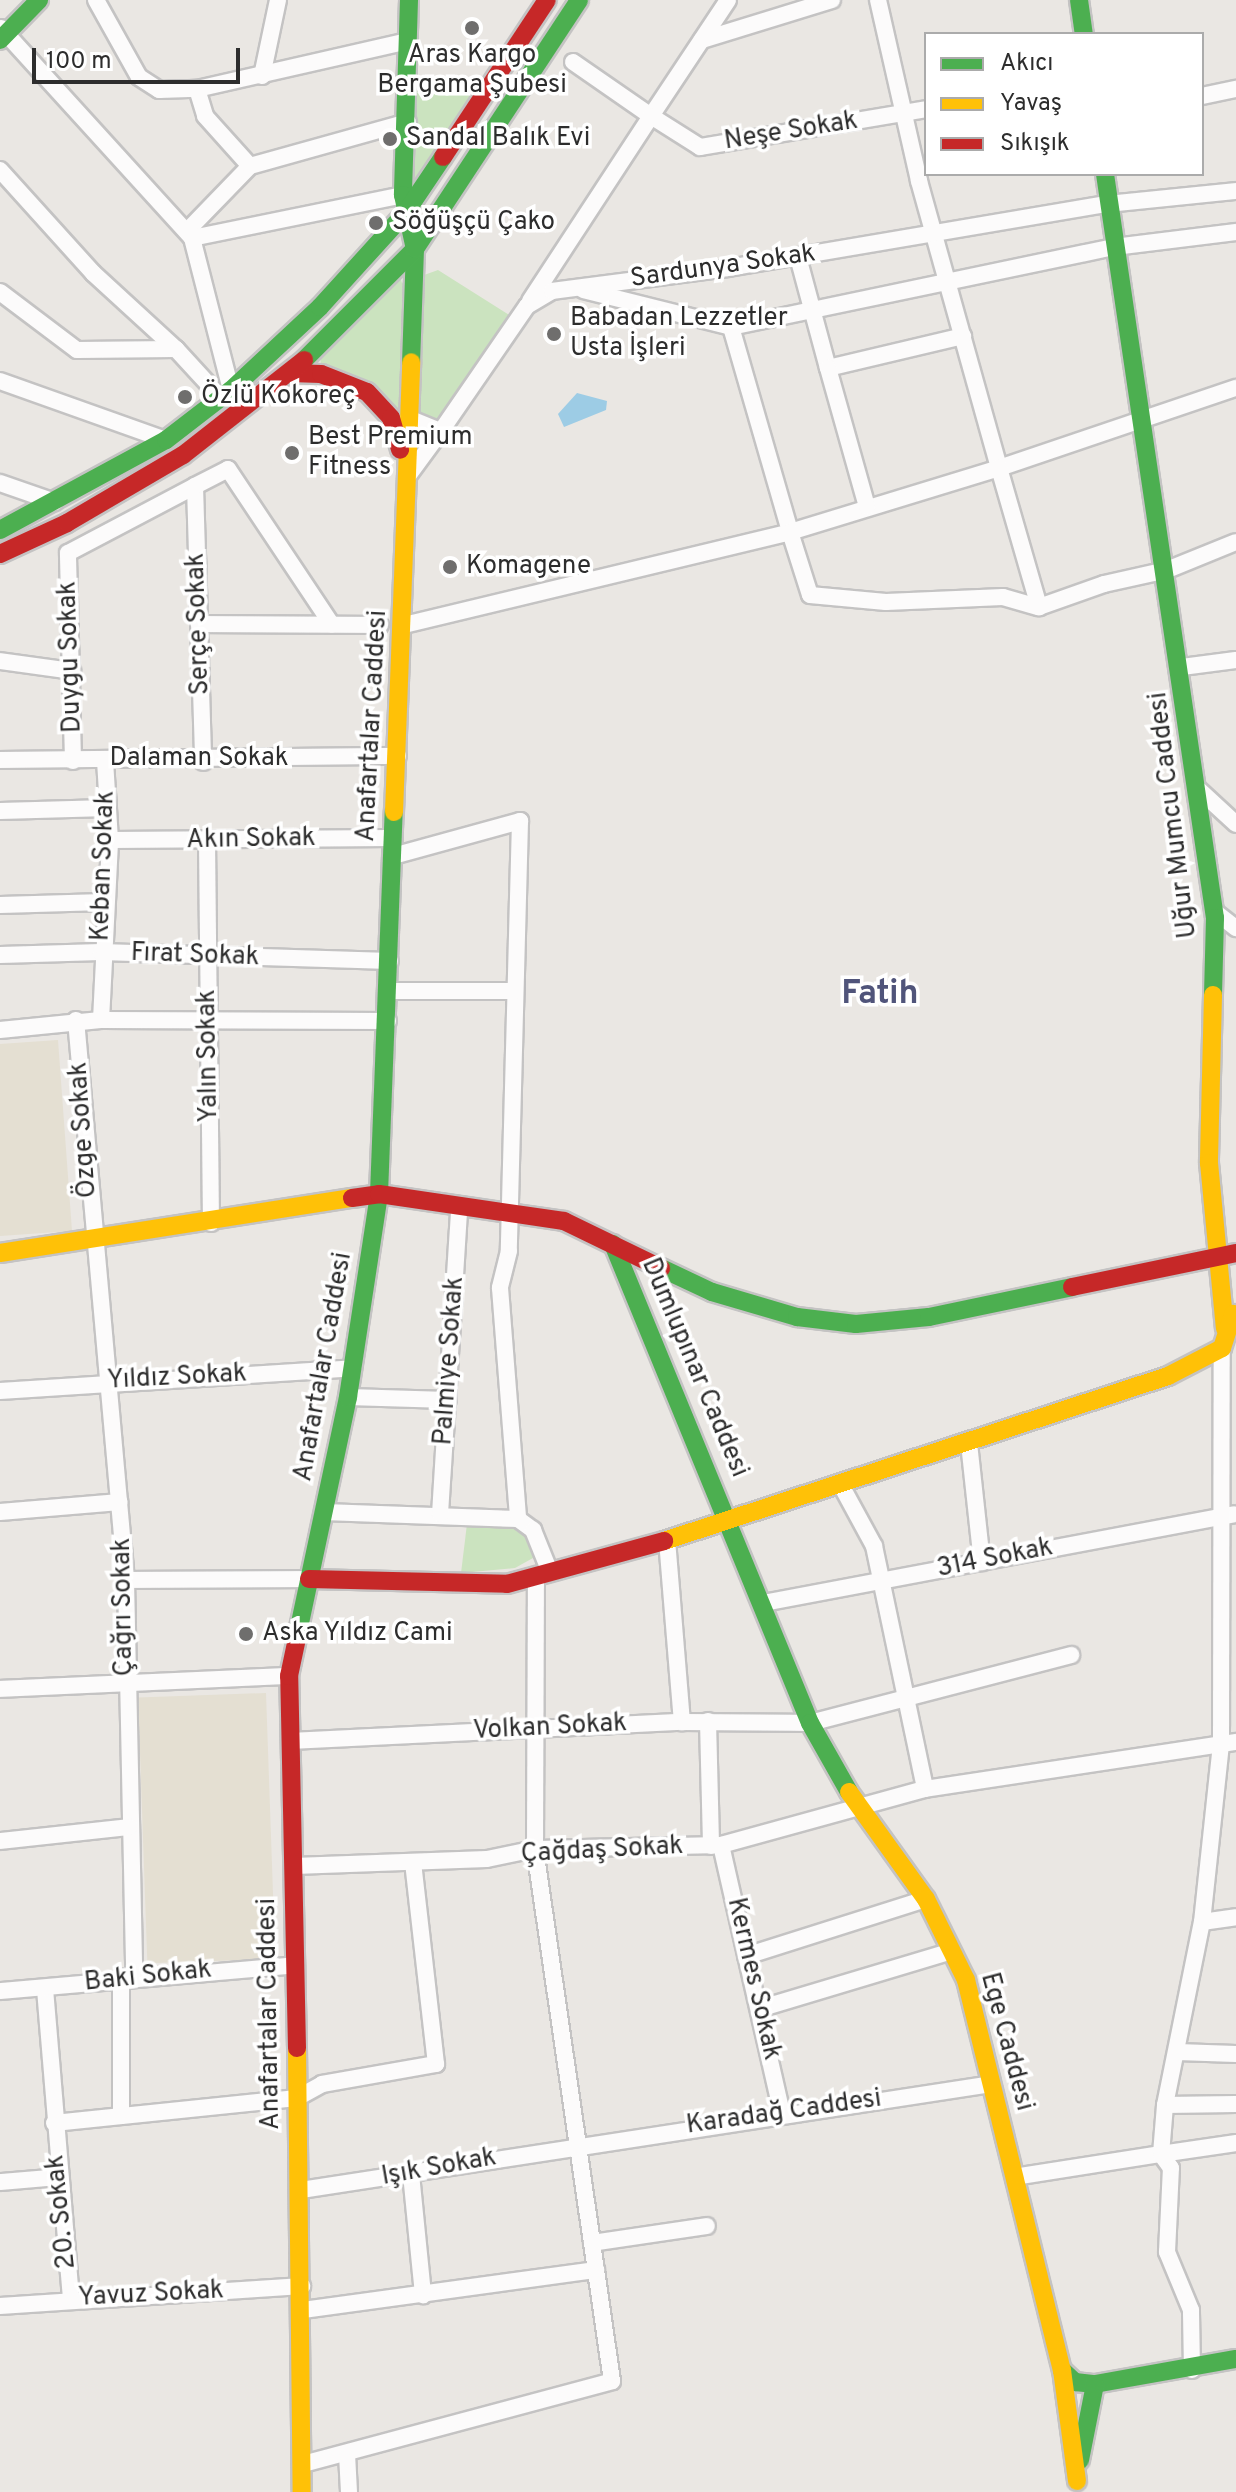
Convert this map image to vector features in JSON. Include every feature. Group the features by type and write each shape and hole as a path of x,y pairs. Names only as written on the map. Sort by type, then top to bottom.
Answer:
{"street":[{"path":"39,0 3,33 189,235 226,394"},
{"path":"96,0 139,77 159,90 197,89 409,41"},
{"path":"262,76 278,0"},
{"path":"409,0 404,203 415,249"},
{"path":"0,530 58,502 166,440 226,394 320,307 385,236 404,203 547,0"},
{"path":"0,554 67,523 183,455 290,373 415,249 579,0"},
{"path":"527,306 728,0"},
{"path":"702,40 832,0"},
{"path":"878,0 934,233 1039,607"},
{"path":"1079,0 1084,32"},
{"name":"Neşe Sokak","path":"573,62 700,147 924,109"},
{"path":"197,89 205,116 250,166"},
{"path":"1204,96 1236,89"},
{"path":"189,235 250,166 408,122"},
{"path":"0,170 93,273 226,394"},
{"name":"Uğur Mumcu Caddesi","path":"1105,176 1182,667 1214,911 1217,964 1209,1163 1225,1328"},
{"name":"Sardunya Sokak","path":"408,476 527,306 552,291 798,257 1108,204 1236,191"},
{"path":"189,235 404,203"},
{"path":"573,287 731,327 1114,247 1236,232"},
{"path":"385,236 398,269 408,315"},
{"name":"Anafartalar Caddesi","path":"302,2492 303,2310 289,1676 348,1397 379,1194 404,625 408,315 415,249"},
{"path":"798,257 867,507"},
{"path":"0,292 77,350 176,349"},
{"path":"731,327 810,595 886,602 1003,597 1039,607 1104,584 1167,570 1236,542"},
{"path":"828,368 963,336"},
{"path":"290,373 321,374 367,392 391,418 408,476"},
{"path":"0,381 166,440"},
{"path":"404,625 790,532 1144,422 1236,388"},
{"path":"408,418 441,431"},
{"path":"195,486 228,469 332,625"},
{"path":"0,483 58,502"},
{"name":"Duygu Sokak","path":"73,761 68,553 195,486"},
{"name":"Serçe Sokak","path":"195,486 203,762"},
{"path":"199,624 380,625"},
{"path":"1182,667 1236,660"},
{"path":"0,661 72,671"},
{"name":"Dalaman Sokak","path":"0,760 203,762 398,756"},
{"name":"Keban Sokak","path":"101,1020 101,952 110,840 105,760"},
{"path":"1197,788 1236,824"},
{"path":"0,811 108,808"},
{"name":"Akın Sokak","path":"110,840 393,847 520,821 515,991"},
{"name":"Yalın Sokak","path":"207,841 211,1223"},
{"path":"0,905 104,902"},
{"path":"1214,911 1236,928"},
{"name":"Fırat Sokak","path":"0,955 101,952 208,958 390,961"},
{"path":"389,991 515,991 510,1214 500,1288 518,1519"},
{"path":"0,1030 76,1020 388,1021"},
{"name":"Özge Sokak","path":"76,1020 92,1239"},
{"name":"Dumlupınar Caddesi","path":"0,1253 211,1223 379,1194 564,1221 613,1244 730,1523"},
{"name":"Palmiye Sokak","path":"440,1514 459,1208"},
{"name":"Çağrı Sokak","path":"92,1239 109,1381 126,1580 128,1976 121,2116"},
{"path":"613,1244 712,1292 758,1308 822,1323 856,1324 929,1317 1217,1260 1236,1253"},
{"path":"1192,2370 1191,2310 1172,2275 1167,2252 1171,2168 1161,2154 1165,2105 1202,1922 1229,1743 1231,1514 1222,1348 1225,1328 1236,1309"},
{"path":"126,1580 309,1579 507,1584 730,1523 842,1487 1168,1376 1222,1348"},
{"name":"Yıldız Sokak","path":"0,1391 109,1381 353,1368"},
{"path":"348,1397 448,1400"},
{"path":"969,1443 982,1562"},
{"path":"842,1487 874,1546 910,1701 925,1789"},
{"path":"0,1512 120,1502"},
{"path":"303,2464 612,2381 535,1849 536,1728 543,1575 533,1530 518,1519 324,1512"},
{"name":"314 Sokak","path":"764,1603 1231,1514"},
{"name":"Ege Caddesi","path":"730,1523 810,1723 858,1808 926,1899 966,1980 1062,2370 1075,2486"},
{"path":"667,1540 682,1722"},
{"name":"Volkan Sokak","path":"290,1741 708,1721 810,1723 910,1701 1071,1655"},
{"path":"0,1689 289,1676"},
{"name":"Kermes Sokak","path":"708,1721 716,1845 762,2008 782,2113"},
{"name":"Çağdaş Sokak","path":"294,1866 487,1859 535,1849 716,1845 925,1789 1229,1743"},
{"path":"0,1841 129,1827"},
{"path":"54,2123 297,2098 322,2084 436,2064 413,1863"},
{"path":"746,1956 926,1899"},
{"path":"1202,1922 1236,1917"},
{"path":"762,2008 952,1951"},
{"name":"Baki Sokak","path":"0,1991 45,1989 128,1976 296,1965"},
{"name":"20. Sokak","path":"45,1989 71,2300"},
{"path":"1177,2052 1236,2054"},
{"name":"Karadağ Caddesi","path":"577,2145 991,2084"},
{"path":"1165,2105 1236,2104"},
{"path":"1014,2177 1236,2143"},
{"name":"Işık Sokak","path":"301,2190 577,2145"},
{"path":"411,2174 423,2295"},
{"path":"0,2182 59,2177"},
{"path":"592,2243 707,2226"},
{"path":"303,2310 596,2270"},
{"name":"Yavuz Sokak","path":"0,2306 302,2286"},
{"path":"1062,2370 1075,2382 1095,2384 1192,2370 1236,2359"},
{"name":"Ege Caddesi","path":"1075,2486 1095,2384"},
{"path":"347,2454 349,2492"}],"shaded area":[{"path":"58,1040 72,1231 0,1236 0,1044"},
{"path":"266,1693 275,1959 147,1963 138,1697"}],"green space":[{"path":"408,90 488,91 403,195"},
{"path":"398,269 402,283 438,270 517,320 441,431 391,418 321,374 320,347"},
{"path":"467,1524 522,1529 535,1548 533,1558 515,1568 461,1573"}],"water":[{"path":"577,393 607,401 606,410 564,427 558,414"}],"traffic: fast":[{"path":"0,40 39,0"},
{"path":"409,0 403,195 415,249 411,362"},
{"path":"304,360 415,249 579,0"},
{"path":"1079,0 1084,32"},
{"path":"0,530 166,440 231,390 320,307 406,212 443,157"},
{"path":"1105,176 1215,918 1213,995"},
{"path":"297,1637 348,1397 379,1194 394,812"},
{"path":"613,1244 810,1723 849,1792"},
{"path":"661,1268 712,1292 797,1317 856,1324 929,1317 1072,1287"},
{"path":"1062,2370 1075,2382 1095,2384 1236,2359"},
{"path":"1080,2460 1095,2384"}],"traffic: slow":[{"path":"394,812 411,362"},
{"path":"1213,995 1209,1163 1225,1328"},
{"path":"0,1253 352,1198"},
{"path":"664,1541 1168,1376 1222,1348 1233,1314"},
{"path":"849,1792 926,1899 966,1980 1062,2370 1077,2481"},
{"path":"297,2048 302,2492"}],"traffic: jam":[{"path":"443,157 547,0"},
{"path":"0,554 67,523 183,455 304,360"},
{"path":"290,373 321,374 367,392 391,418 400,450"},
{"path":"352,1198 379,1194 564,1221 661,1268"},
{"path":"1072,1287 1236,1253"},
{"path":"309,1579 507,1584 664,1541"},
{"path":"297,1637 289,1676 297,2048"}],"place":[{"name":"Aras Kargo Bergama Şubesi","path":"472,28"},
{"name":"Sandal Balık Evi","path":"390,139"},
{"name":"Söğüşçü Çako","path":"376,223"},
{"name":"Babadan Lezzetler Usta İşleri","path":"554,334"},
{"name":"Özlü Kokoreç","path":"185,397"},
{"name":"Best Premium Fitness","path":"292,453"},
{"name":"Komagene","path":"450,567"},
{"name":"Aska Yıldız Cami","path":"246,1634"}],"district":[{"name":"Fatih","path":"880,995"}]}
